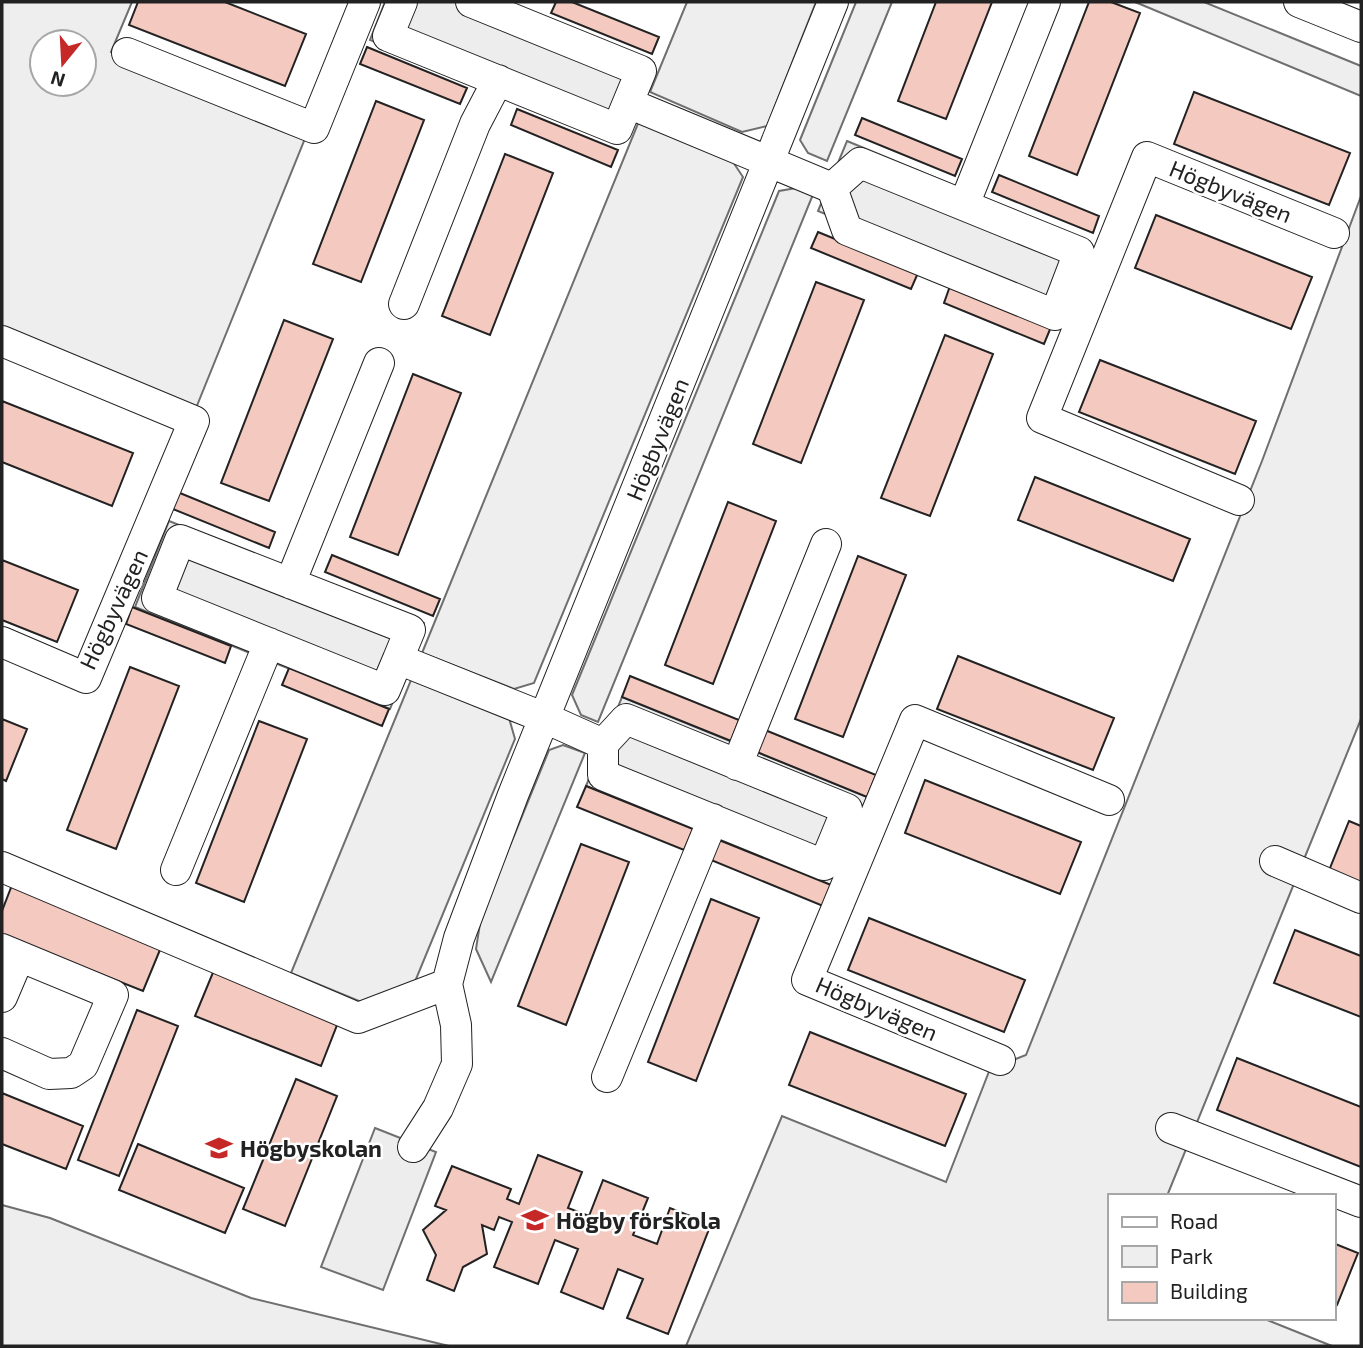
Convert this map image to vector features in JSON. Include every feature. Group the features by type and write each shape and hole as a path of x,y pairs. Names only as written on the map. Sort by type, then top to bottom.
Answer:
{"street":[{"path":"127,53 314,128 365,2"},
{"path":"402,2 388,36 617,129 641,71 524,12 471,2"},
{"name":"Högbyvägen","path":"447,984 459,938 513,795 833,2"},
{"path":"964,205 1045,2"},
{"path":"1299,2 1361,27"},
{"path":"404,304 475,124 498,80"},
{"path":"628,103 832,188"},
{"name":"Högbyvägen","path":"1239,500 1042,418 1079,288 1146,157 1334,233"},
{"name":"Högbyvägen","path":"860,163 964,205 1079,252 1079,288 1055,315 848,230 832,188 860,163"},
{"name":"Högbyvägen","path":"2,341 194,421 86,678 2,642"},
{"path":"292,584 379,363"},
{"name":"Högbyvägen","path":"180,540 410,630 385,690 269,643 157,598 180,540"},
{"path":"737,765 826,544"},
{"path":"176,870 269,643"},
{"path":"398,659 603,744"},
{"name":"Högbyvägen","path":"626,719 737,765 847,810 849,841 824,865 603,775 603,744 626,719"},
{"name":"Högbyvägen","path":"1000,1060 807,980 849,841 915,720 1109,800"},
{"path":"607,1077 713,819"},
{"path":"1275,862 1361,898"},
{"path":"2,867 358,1018 447,984 456,1025 457,1065 438,1108 413,1147"},
{"path":"2,997 10,953 113,995 83,1065 71,1073 49,1073 2,1053"},
{"path":"1171,1128 1361,1202"}],"green space":[{"path":"2,2 132,2 111,52 308,131 194,413 2,333"},
{"path":"687,2 816,2 767,126 742,132 650,92"},
{"path":"856,2 892,2 827,161 808,153 800,140"},
{"path":"1135,2 1204,2 1361,66 1361,96"},
{"path":"639,121 729,156 743,177 534,683 514,689 422,653"},
{"path":"802,187 814,192 598,722 581,715 572,695 779,191"},
{"path":"1361,196 1361,719 1168,1194 1108,1194 1108,1320 1267,1320 1332,1346 686,1346 782,1116 946,1182 990,1069 1026,1055 1262,461"},
{"path":"411,680 509,718 515,739 400,1018 291,973"},
{"path":"563,745 585,753 491,982 476,949 481,917 549,750"},
{"path":"2,1205 50,1218 251,1298 449,1346 2,1346"}],"shaded area":[{"path":"385,2 506,2 654,63 623,141 370,40"},
{"path":"847,141 1088,241 1059,311 818,211"},
{"path":"169,521 424,623 390,709 135,607"},
{"path":"622,697 867,797 831,885 586,786"},
{"path":"375,1128 436,1152 383,1290 321,1267"}],"building":[{"path":"138,2 225,2 306,34 285,86 129,25"},
{"path":"556,2 572,2 659,37 652,54 551,13"},
{"path":"936,2 992,2 946,119 898,101"},
{"path":"1089,2 1111,2 1140,13 1077,175 1029,156"},
{"path":"367,47 467,88 460,104 360,64"},
{"path":"1194,92 1350,153 1329,205 1174,144"},
{"path":"376,101 424,120 361,282 313,264"},
{"path":"517,109 618,150 611,167 511,125"},
{"path":"862,118 962,159 955,176 855,135"},
{"path":"505,154 553,173 490,335 442,316"},
{"path":"999,175 1099,216 1093,233 992,192"},
{"path":"1156,215 1312,277 1291,329 1135,268"},
{"path":"818,232 918,273 911,289 811,248"},
{"path":"816,282 864,300 801,463 753,444"},
{"path":"950,286 1051,327 1044,344 944,303"},
{"path":"284,320 333,339 269,501 221,483"},
{"path":"945,335 993,354 930,516 881,498"},
{"path":"1100,360 1256,421 1235,474 1079,412"},
{"path":"413,374 461,393 398,555 350,537"},
{"path":"2,401 133,453 112,506 2,462"},
{"path":"1035,477 1190,539 1173,581 1018,520"},
{"path":"175,491 275,532 269,548 168,507"},
{"path":"728,502 776,521 713,684 665,665"},
{"path":"332,555 440,599 433,616 325,572"},
{"path":"858,556 906,575 843,737 795,719"},
{"path":"2,560 78,590 57,642 2,620"},
{"path":"132,607 231,646 225,663 126,624"},
{"path":"958,656 1114,718 1093,770 937,709"},
{"path":"130,667 179,686 116,849 67,830"},
{"path":"289,668 389,709 382,726 282,685"},
{"path":"630,676 739,720 731,741 622,697"},
{"path":"2,719 27,729 6,781 2,779"},
{"path":"259,721 307,739 244,902 196,883"},
{"path":"765,730 876,775 867,797 757,752"},
{"path":"925,780 1081,842 1060,894 905,833"},
{"path":"586,786 693,829 684,850 577,807"},
{"path":"1349,821 1361,826 1361,886 1328,873"},
{"path":"719,840 831,885 823,906 711,860"},
{"path":"581,844 629,862 566,1025 518,1006"},
{"path":"12,885 162,945 143,991 2,935 2,911"},
{"path":"711,899 759,918 696,1081 648,1062"},
{"path":"869,918 1025,980 1004,1032 848,970"},
{"path":"1295,930 1361,956 1361,1017 1274,983"},
{"path":"214,970 339,1020 321,1066 195,1016"},
{"path":"137,1010 178,1026 119,1176 78,1160"},
{"path":"810,1032 966,1094 945,1146 789,1085"},
{"path":"1237,1058 1361,1107 1361,1167 1217,1110"},
{"path":"296,1079 337,1096 285,1226 243,1209"},
{"path":"2,1093 83,1126 66,1169 2,1144"},
{"path":"138,1144 244,1188 225,1233 119,1190"},
{"path":"538,1155 582,1172 568,1208 589,1216 603,1180 648,1198 633,1235 657,1244 670,1208 711,1224 668,1334 627,1318 643,1279 618,1269 603,1309 561,1292 578,1249 555,1240 538,1284 494,1267 512,1222 499,1217 494,1230 482,1225 487,1254 463,1267 454,1291 427,1280 436,1255 423,1230 446,1210 435,1206 452,1166 511,1189 507,1199 519,1204"},
{"path":"1335,1244 1358,1253 1335,1304"}],"place":[{"name":"Högbyskolan","path":"219,1148"},
{"name":"Högby förskola","path":"535,1220"}]}
